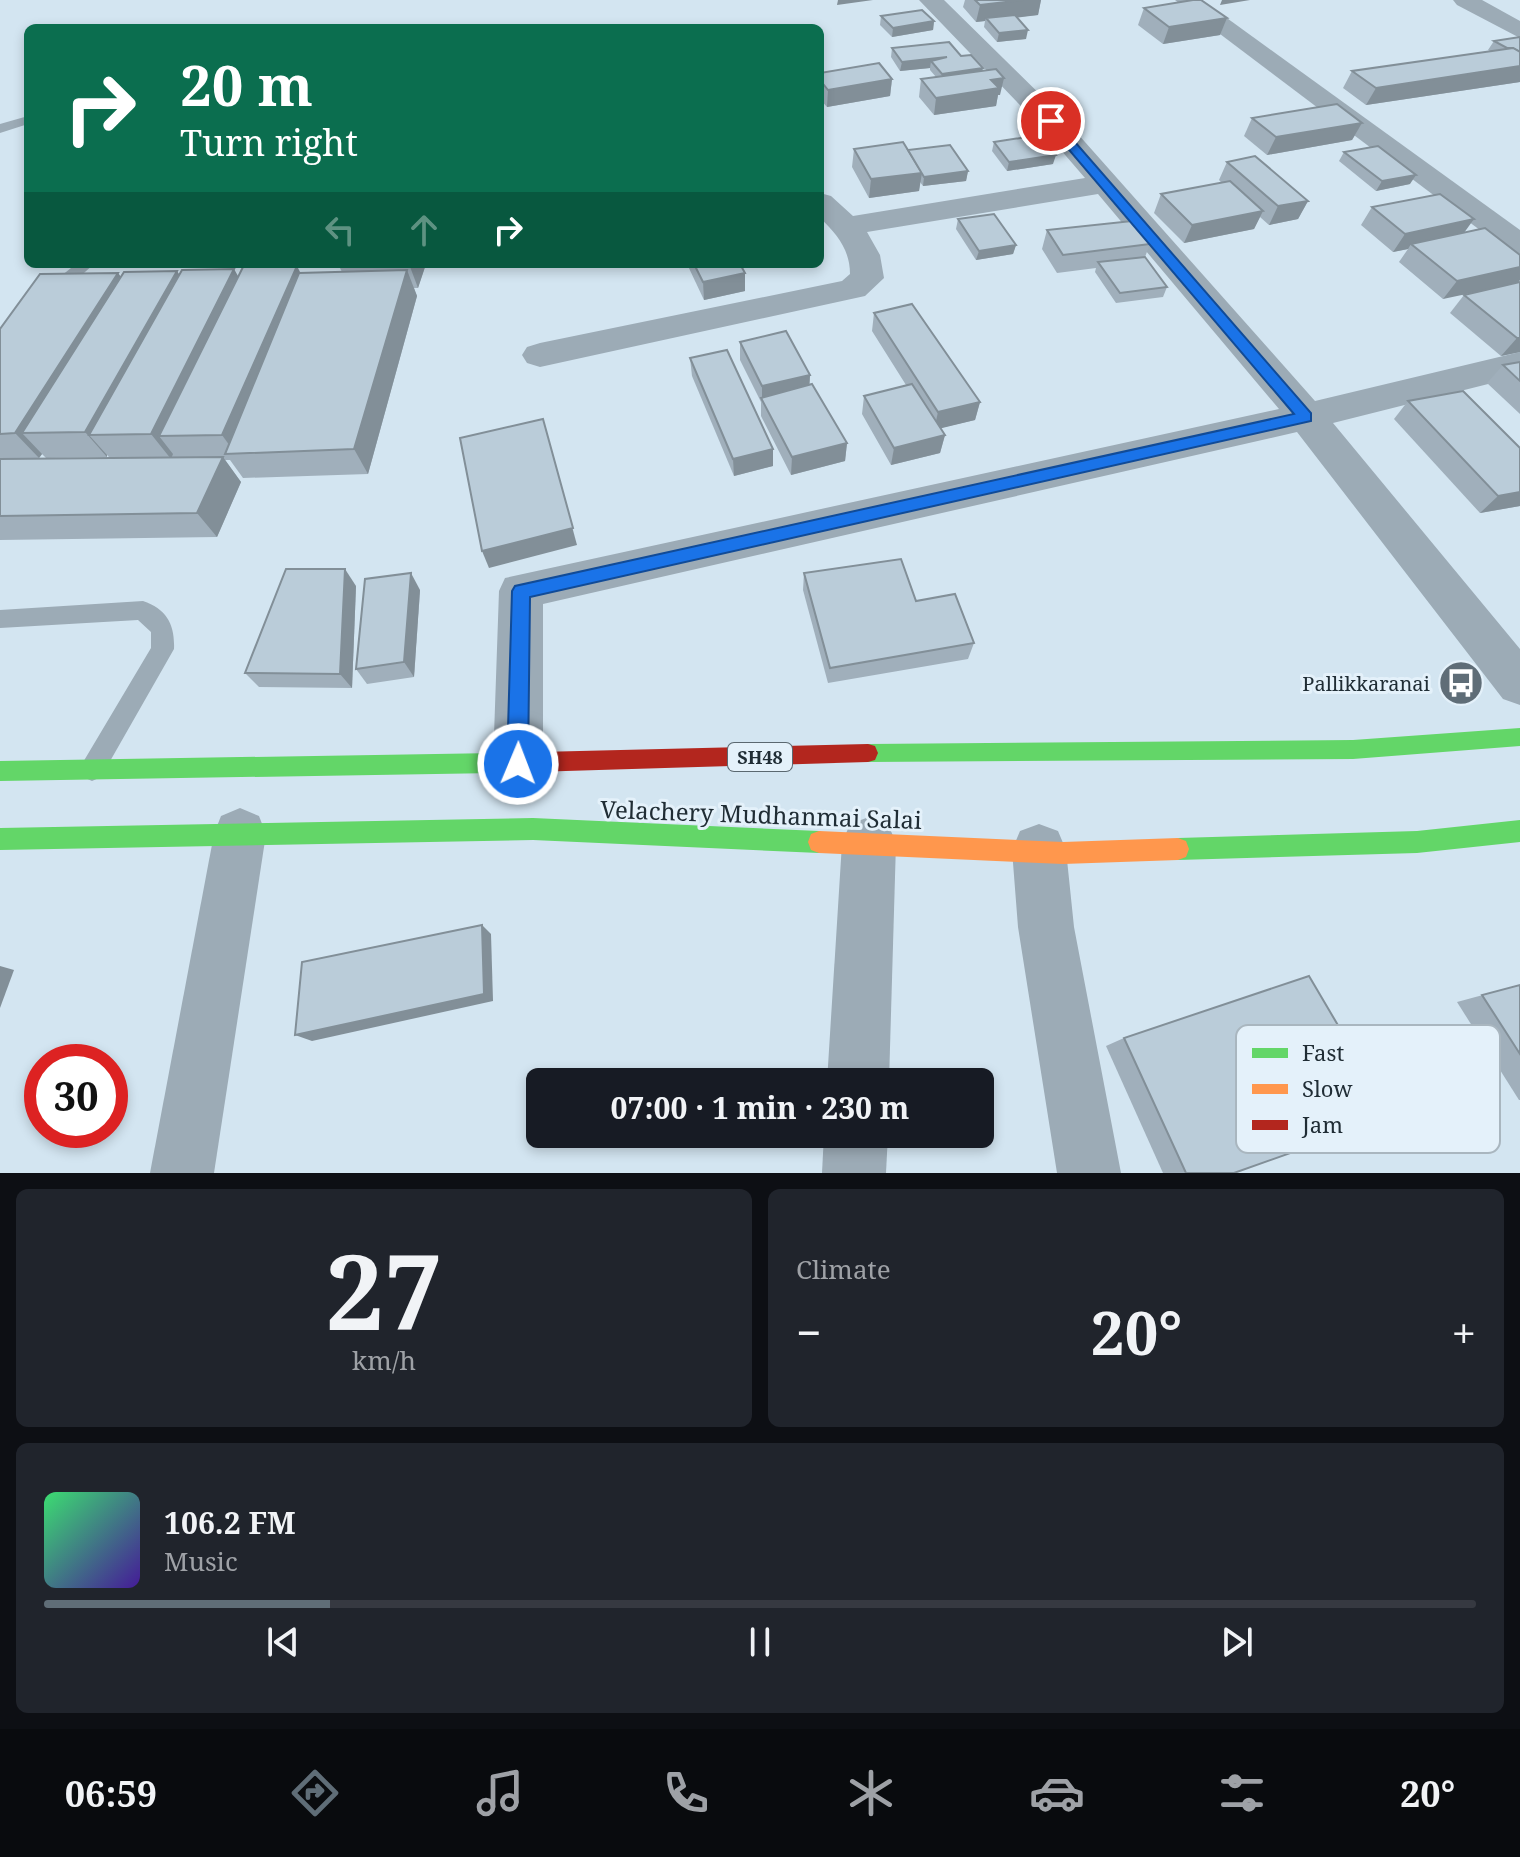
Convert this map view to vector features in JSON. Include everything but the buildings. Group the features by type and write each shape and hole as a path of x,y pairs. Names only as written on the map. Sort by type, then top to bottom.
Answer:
{"main road":[{"name":"SH48","path":"0,771 518,764 1013,750 1297,754 1520,737"},
{"name":"Velachery Mudhanmai Salai","path":"0,839 533,829 1063,853 1417,842 1520,831"}],"street":[{"path":"931,0 1051,121 1305,417 1520,684"},
{"path":"1187,0 1520,245"},
{"path":"1465,0 1520,31"},
{"path":"848,226 1105,184"},
{"path":"540,355 853,289 867,278 868,265 848,226 824,205"},
{"path":"518,764 521,591 1305,417 1520,364"},
{"path":"182,1173 240,834"},
{"path":"859,1068 869,843"},
{"path":"1039,850 1046,927 1089,1173"},
{"path":"854,1173 855,1148"}],"lane":[{"path":"0,129 24,121"},
{"path":"38,308 48,295 81,268"},
{"path":"0,619 143,610 163,629 162,649 91,770"}],"traffic: fast":[{"path":"868,753 1353,750 1520,737"},
{"path":"0,771 496,763"},
{"path":"0,839 533,829 819,842"},
{"path":"1178,849 1417,842 1520,831"}],"traffic: slow":[{"path":"819,842 1063,853 1178,849"}],"traffic: jam":[{"path":"496,763 868,753"}],"place":[{"name":"Pallikkaranai","path":"1461,683"}],"route":[{"path":"518,764 521,591 1305,417 1051,121"}]}
